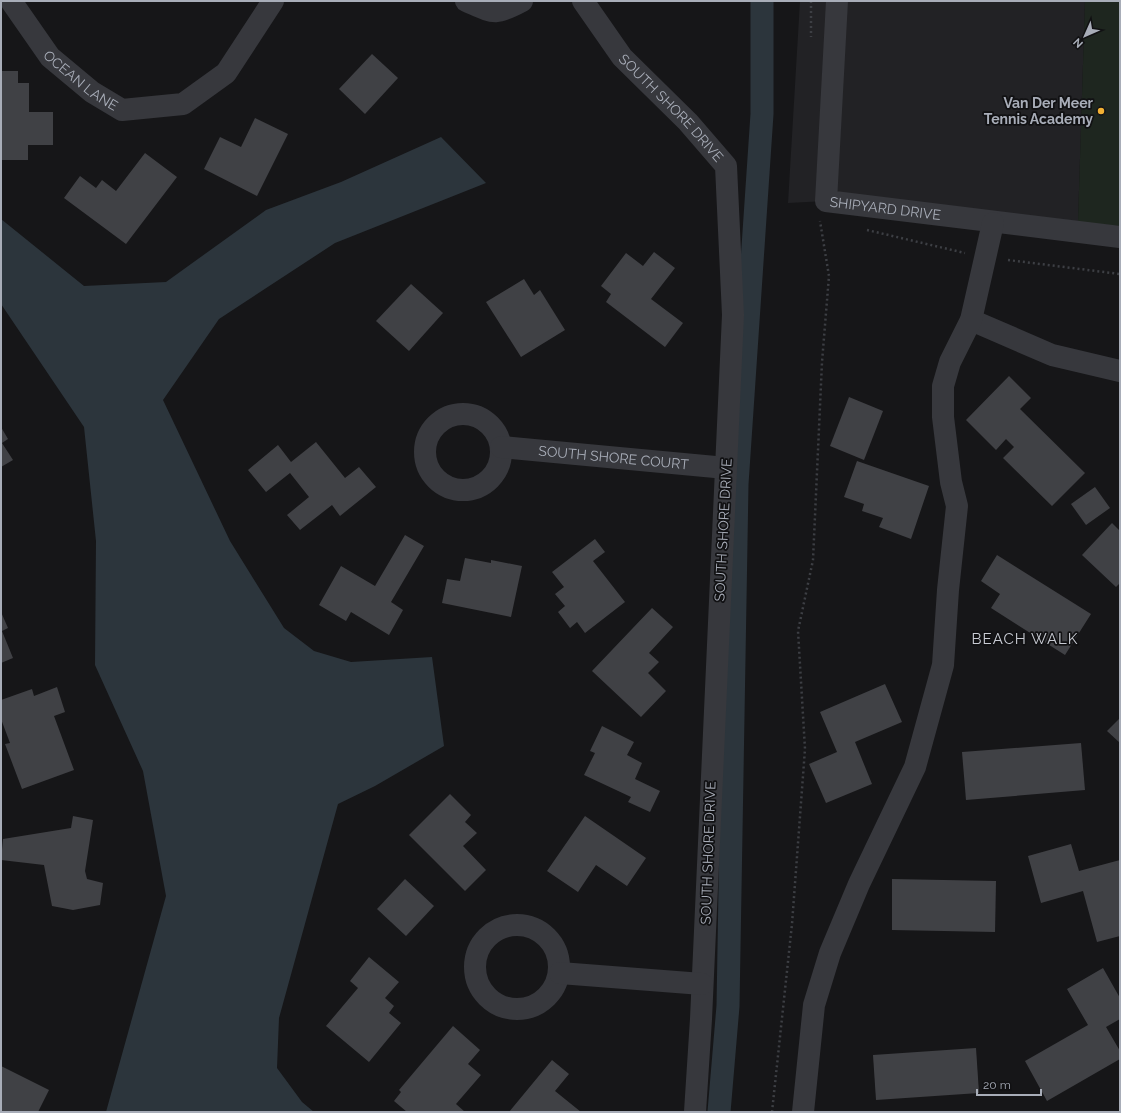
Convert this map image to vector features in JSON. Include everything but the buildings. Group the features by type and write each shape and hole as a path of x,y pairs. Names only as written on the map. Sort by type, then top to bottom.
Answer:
{"street":[{"name":"OCEAN LANE","path":"11,1 50,57 92,92 122,110 183,104 226,74 273,1"},
{"path":"466,1 492,12 503,11 522,1"},
{"name":"SOUTH SHORE DRIVE","path":"583,1 622,57 688,122 726,166 733,315 695,1112"},
{"name":"SHIPYARD DRIVE","path":"837,1 826,201 993,223 1120,237"},
{"path":"803,1112 814,1005 828,960 859,884 915,767 943,665 948,590 957,506 951,482 943,417 944,386 950,362 971,320 993,223"},
{"path":"971,320 1052,355 1120,371"},
{"name":"SOUTH SHORE COURT","path":"501,447 726,468"},
{"path":"560,973 702,984"}],"path":[{"path":"811,1 811,40"},
{"path":"772,1112 792,924 804,749 798,631 813,560 822,362 829,276 820,219"}],"shaded area":[{"path":"800,1 1085,1 1078,222 826,201 788,203"},
{"name":"Van Der Meer Tennis Academy","path":"1085,1 1120,1 1120,226 1078,222"},
{"path":"441,137 486,183 335,243 219,319 163,400 230,541 284,628 314,651 351,662 432,657 444,746 375,786 338,804 279,1018 277,1068 302,1102 314,1112 106,1112 166,896 143,771 95,665 96,541 84,427 1,304 1,219 84,286 166,282 266,210 341,182"}],"waterway":[{"path":"719,1112 728,1006 737,484 762,114 762,1"}],"place":[{"name":"Van Der Meer Tennis Academy","path":"1101,111"}],"district":[{"name":"BEACH WALK","path":"1025,639"}]}
